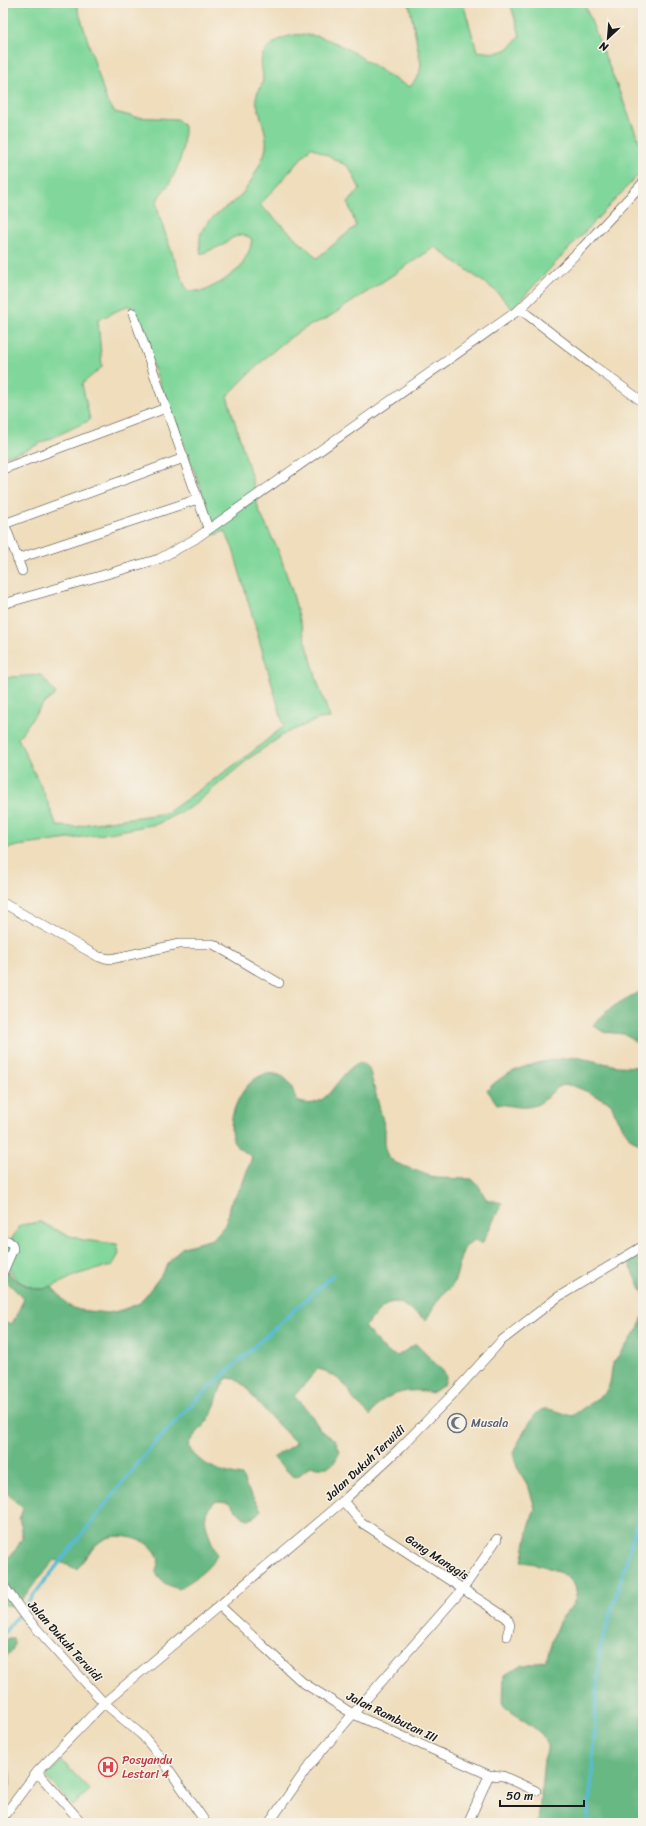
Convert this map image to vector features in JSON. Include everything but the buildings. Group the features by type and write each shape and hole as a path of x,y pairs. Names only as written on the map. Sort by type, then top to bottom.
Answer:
{"street":[{"path":"3,604 159,559 195,539 208,528 520,309 583,247 643,183"},
{"path":"520,309 643,402"},
{"path":"133,313 208,528"},
{"path":"3,469 166,408"},
{"path":"22,572 4,522 184,458"},
{"path":"17,559 198,499"},
{"path":"3,903 98,957 111,959 180,944 213,944 279,983"},
{"path":"3,1240 12,1244 13,1249 3,1272"},
{"name":"Jalan Dukuh Terwidi","path":"3,1817 37,1772 104,1703 343,1501 411,1437 501,1341 558,1297 643,1246"},
{"name":"Gang Manggis","path":"343,1501 362,1522 507,1618 510,1625 507,1636"},
{"path":"269,1823 308,1767 463,1589 497,1539"},
{"name":"Jalan Dukuh Terwidi","path":"3,1586 27,1618 104,1703"},
{"name":"Jalan Rambutan III","path":"220,1606 302,1682 353,1714 489,1775 503,1776 536,1791"},
{"path":"104,1703 143,1736 159,1755 206,1823"},
{"path":"37,1772 82,1823"},
{"path":"468,1823 489,1775"}],"green space":[{"path":"3,3 76,3 107,102 115,112 135,117 177,119 184,126 179,163 169,184 157,202 160,218 169,245 187,291 204,291 223,281 241,267 250,249 252,239 242,234 232,238 223,245 201,254 200,238 201,233 208,223 238,198 246,189 263,157 266,139 256,98 263,81 261,62 262,57 265,51 272,44 281,39 298,35 315,36 332,41 395,80 410,87 419,75 421,64 409,3 463,3 477,51 497,52 507,49 520,35 510,3 584,3 643,151 643,170 512,309 496,291 435,247 326,319 311,325 285,342 272,352 227,396 251,475 259,511 279,552 291,588 318,684 330,718 319,719 286,733 251,757 191,807 157,824 98,835 17,846 3,850 3,680 11,677 41,675 56,694 42,705 18,738 44,793 57,826 77,827 87,824 167,813 247,756 284,726 233,549 225,531 215,535 205,499 129,305 98,320 102,367 82,384 90,420 26,450 3,457","holes":["311,147 349,167 360,189 348,203 356,226 317,258 260,205"]},
{"path":"643,990 643,1047 624,1034 603,1032 593,1025 603,1014"},
{"path":"576,1057 617,1066 638,1067 643,1060 643,1145 631,1139 617,1119 611,1103 570,1085 562,1086 554,1090 544,1100 536,1105 526,1107 497,1104 487,1090 506,1075 517,1070 552,1060"},
{"path":"360,1062 369,1068 385,1129 385,1148 388,1157 396,1163 435,1178 472,1179 479,1186 486,1199 502,1203 482,1244 475,1240 463,1251 453,1285 438,1300 426,1320 402,1304 392,1302 383,1307 364,1327 387,1352 397,1356 416,1344 443,1371 446,1378 444,1384 432,1393 426,1391 408,1391 390,1396 380,1402 370,1416 353,1399 349,1389 337,1378 318,1369 294,1396 310,1413 321,1431 335,1440 340,1451 335,1461 330,1466 311,1466 298,1476 294,1477 273,1458 296,1443 260,1406 246,1387 235,1379 227,1378 211,1415 188,1445 192,1452 204,1462 227,1473 242,1476 246,1486 261,1510 253,1518 248,1519 243,1517 228,1502 215,1501 207,1510 205,1518 213,1546 217,1554 206,1570 178,1589 165,1583 158,1576 156,1572 159,1561 158,1557 150,1546 128,1537 120,1536 107,1538 90,1551 77,1569 55,1560 16,1606 3,1605 3,1564 16,1549 22,1539 22,1529 19,1519 23,1509 8,1494 3,1492 3,1323 12,1324 24,1299 4,1279 7,1270 9,1274 17,1281 27,1286 44,1289 51,1286 69,1306 79,1310 108,1313 119,1311 140,1303 175,1254 183,1247 213,1239 225,1225 230,1204 242,1185 252,1157 236,1146 232,1134 231,1123 239,1098 246,1088 255,1079 264,1074 275,1074 282,1076 288,1081 297,1101 308,1104 317,1102 325,1098 344,1075"},
{"path":"40,1222 64,1234 83,1240 117,1244 119,1254 112,1266 82,1273 47,1288 33,1288 19,1281 13,1274 9,1268 7,1254 12,1239 21,1225"},
{"path":"643,1253 643,1293 629,1263"},
{"path":"643,1316 643,1823 538,1823 547,1743 539,1732 503,1706 504,1675 522,1664 526,1666 546,1660 559,1622 572,1606 575,1599 576,1588 572,1582 557,1571 547,1567 522,1562 529,1527 535,1508 529,1488 517,1467 513,1453 531,1420 541,1410 552,1410 572,1416 605,1393 610,1383 613,1363 638,1329"},
{"path":"8,1638 13,1638 14,1646 4,1660 3,1664 3,1642"},
{"path":"62,1761 90,1790 73,1806 45,1776"},
{"path":"3,1763 10,1771 11,1781 10,1787 3,1802"}],"waterway":[{"path":"3,1634 150,1448 194,1402 333,1275"},
{"path":"587,1823 592,1775 599,1653 631,1545 643,1498"}],"place":[{"name":"Musala","path":"457,1423"},
{"name":"Posyandu Lestari 4","path":"108,1767"}]}
